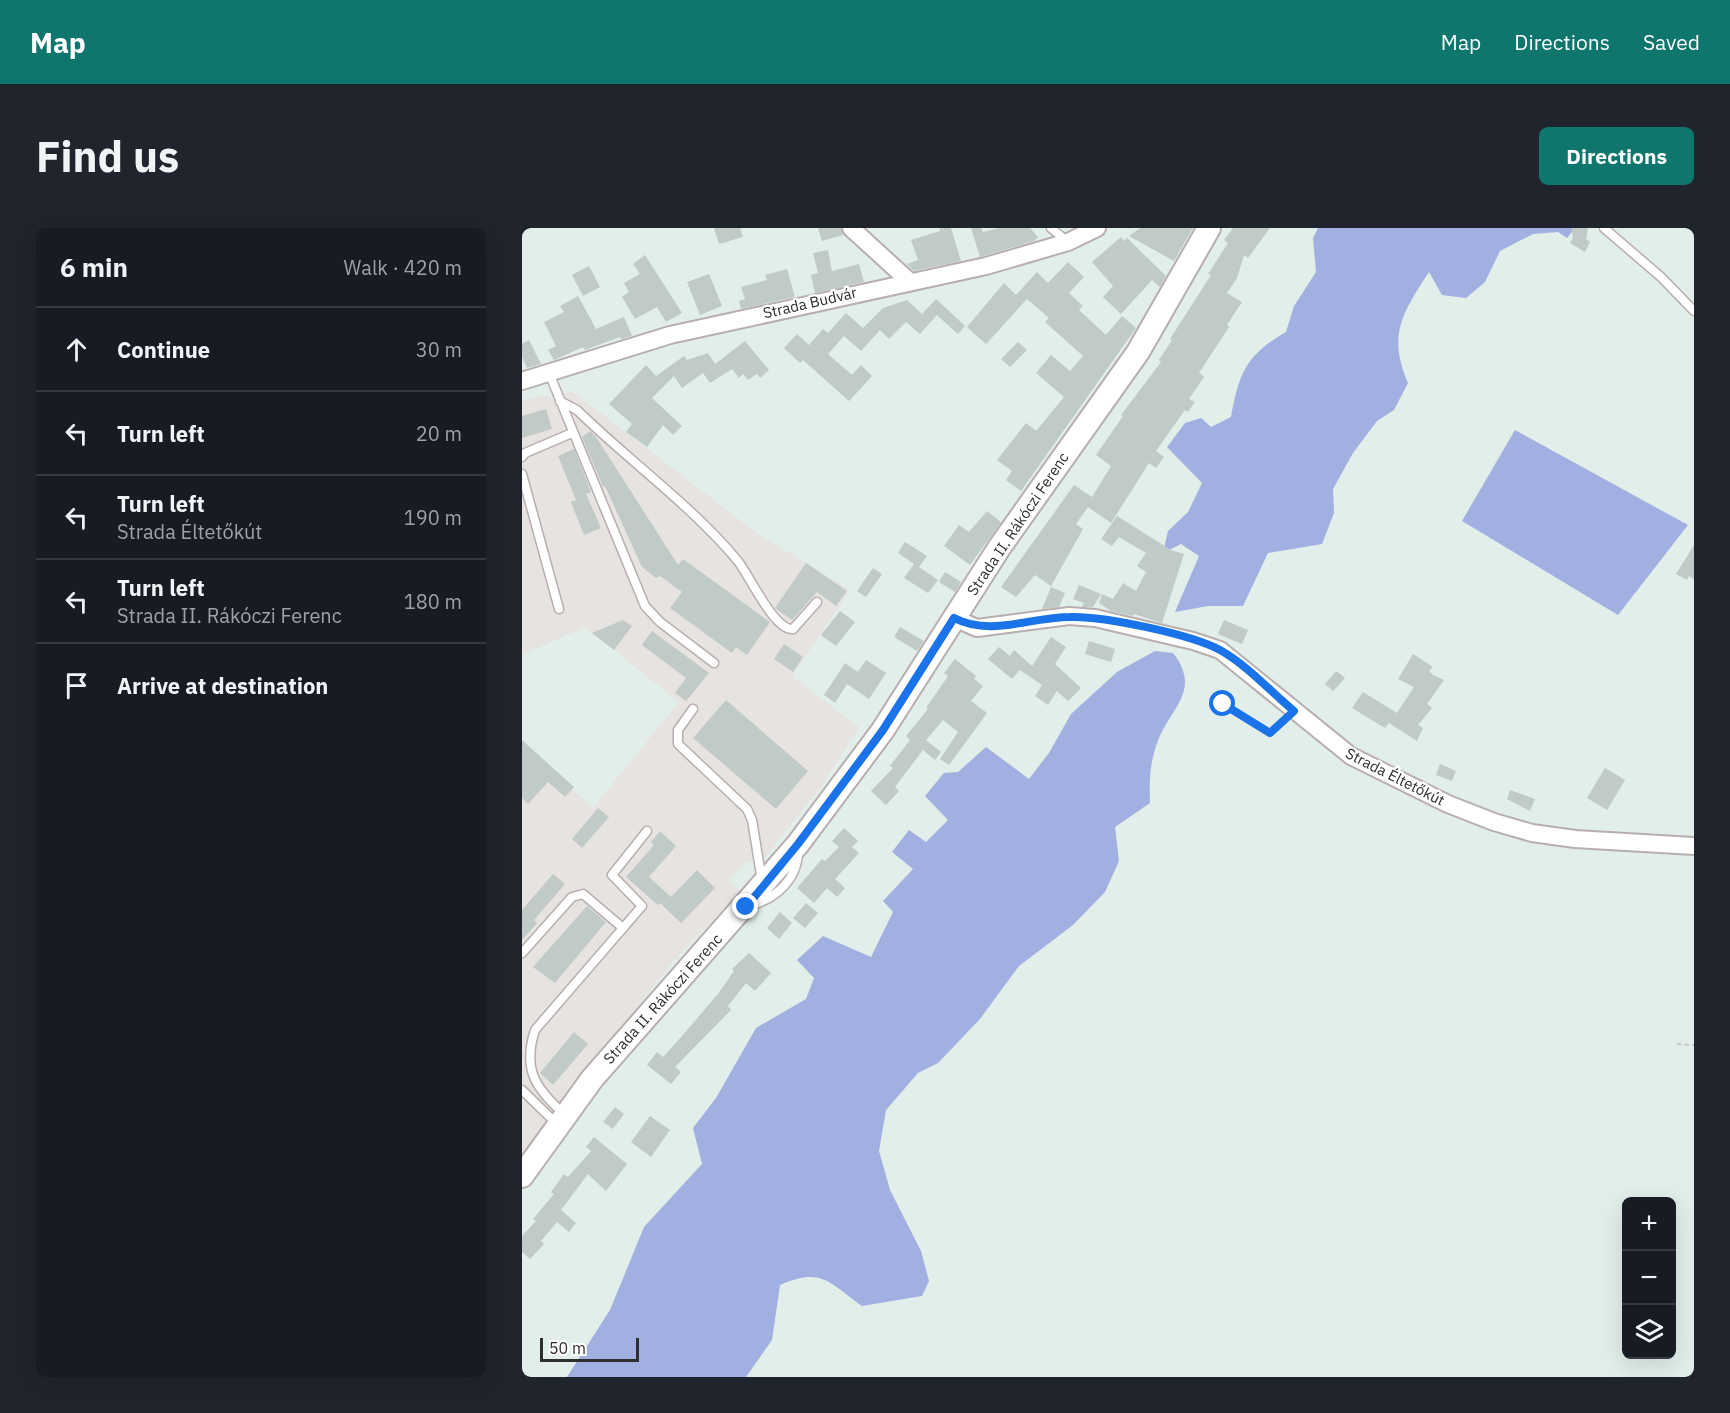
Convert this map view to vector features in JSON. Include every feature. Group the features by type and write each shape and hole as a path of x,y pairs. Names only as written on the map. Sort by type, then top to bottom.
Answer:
{"main road":[{"name":"Strada II. Rákóczi Ferenc","path":"522,1176 562,1120 625,1041 746,907 798,844 883,730 999,548 1138,352 1209,228"}],"street":[{"path":"851,228 909,281"},
{"name":"Strada Budvár","path":"522,381 670,335 986,266 1068,242 1097,228"},
{"name":"Strada Éltetőkút","path":"954,618 977,628 1069,616 1095,618 1192,641 1220,650 1322,736 1359,761 1448,804 1494,822 1532,833 1575,840 1694,846"}],"lane":[{"path":"1051,228 1068,242"},
{"path":"1604,228 1661,277 1694,311"},
{"path":"549,373 645,606 660,622 714,663"},
{"path":"560,400 577,410 715,536 738,562 767,608 784,627 793,629 817,602"},
{"path":"522,457 525,453 572,433"},
{"path":"522,474 559,609"},
{"path":"693,708 678,730 678,744 747,808 752,820 763,887"},
{"path":"562,1120 534,1087 524,1061 525,1050 535,1030 642,906 612,875 647,831"},
{"path":"746,907 764,902 780,891 795,870 798,844"},
{"path":"522,953 572,897 583,894 623,928"},
{"path":"522,1090 562,1120"}],"path":[{"path":"1223,704 1270,733 1294,711"},
{"path":"1677,1044 1694,1045"}],"shaded area":[{"path":"1318,228 1575,228 1567,238 1558,232 1533,234 1500,251 1485,282 1466,298 1442,295 1429,272 1405,312 1401,325 1399,351 1408,383 1394,410 1377,421 1353,453 1333,489 1334,513 1322,544 1268,553 1243,606 1208,606 1175,612 1199,556 1181,544 1163,553 1168,531 1188,512 1202,483 1167,447 1185,423 1201,418 1211,427 1231,417 1241,377 1253,357 1272,340 1286,332 1294,306 1316,272 1313,238"},
{"path":"572,391 754,531 850,590 792,676 859,727 823,784 764,859 747,862 729,880 740,891 674,961 569,1090 522,1156 522,742 593,808 679,702 585,627 522,655 522,401 539,395 554,398"},
{"path":"1515,430 1688,525 1618,615 1462,521"},
{"path":"1155,651 1173,653 1185,677 1185,687 1156,746 1151,770 1150,803 1115,827 1119,861 1105,892 1073,925 1019,966 980,1019 938,1063 918,1073 886,1110 879,1151 890,1190 921,1251 929,1281 922,1296 862,1306 832,1284 815,1277 806,1277 780,1285 772,1340 746,1377 567,1377 610,1310 644,1227 702,1164 693,1128 716,1098 756,1028 806,999 814,978 797,960 823,936 871,957 893,912 883,901 913,869 892,852 909,830 926,842 948,820 925,796 944,773 958,772 986,747 1029,779 1049,753 1071,714 1117,672"}],"building":[{"path":"714,228 740,228 743,237 719,244"},
{"path":"818,228 841,228 843,235 822,241"},
{"path":"940,228 951,228 961,261 914,271 907,264 918,260 911,240 940,231"},
{"path":"971,228 981,228 983,232 999,228 1030,228 1038,237 1034,241 980,257"},
{"path":"1140,228 1193,228 1174,261 1129,236"},
{"path":"1233,228 1270,228 1248,258 1244,255 1237,278 1227,293 1242,302 1227,325 1229,327 1199,373 1204,377 1189,399 1195,402 1188,412 1185,410 1156,451 1164,457 1156,468 1149,463 1111,523 1088,507 1076,524 1083,529 1051,586 1035,575 1016,597 1001,587 1074,485 1092,497 1111,466 1096,455 1123,416 1121,415 1161,362 1159,360 1172,340 1170,339 1211,275 1208,274 1228,243 1224,240"},
{"path":"1571,228 1588,228 1586,239 1590,242 1585,252 1570,243 1573,238"},
{"path":"1121,237 1124,241 1127,238 1166,276 1160,287 1152,280 1121,314 1103,297 1113,286 1092,262"},
{"path":"828,250 832,271 859,264 864,282 815,293 811,275 818,273 813,253"},
{"path":"645,255 682,313 666,322 657,307 635,319 622,297 629,292 624,283 640,274 633,264"},
{"path":"1068,262 1084,277 1069,293 1083,306 1079,310 1106,335 1122,316 1136,328 1021,491 1006,480 1012,471 997,460 1026,423 1036,431 1064,397 1036,373 1051,355 1070,371 1083,356 1045,322 1049,318 1027,299 986,344 967,327 1004,283 1016,295 1037,272 1048,283"},
{"path":"589,266 600,287 583,296 572,275"},
{"path":"787,269 795,297 741,309 739,301 745,299 741,287 767,280 765,275"},
{"path":"709,274 722,306 700,315 687,282"},
{"path":"578,296 596,329 624,317 632,336 621,339 620,337 585,350 583,347 554,360 548,350 556,346 544,322 564,312 560,306"},
{"path":"936,299 965,326 958,334 937,315 920,334 906,322 889,339 880,330 861,351 844,336 828,354 852,375 861,365 872,376 849,401 803,360 800,363 784,348 797,334 809,345 823,329 828,333 846,313 863,328 883,308 907,300 922,314"},
{"path":"529,340 541,364 527,368 522,357 522,344"},
{"path":"745,341 769,370 760,378 757,374 748,380 743,374 739,378 732,369 710,383 703,373 682,388 674,376 652,398 682,426 673,435 663,425 647,447 626,432 632,424 609,404 646,365 656,376 684,356 687,360 708,353 715,364"},
{"path":"1018,342 1027,350 1010,367 1001,359"},
{"path":"546,409 552,429 522,438 522,416"},
{"path":"590,431 678,565 683,559 770,622 747,655 736,647 732,653 670,608 682,592 660,576 656,578 642,567 605,486 603,487 582,437"},
{"path":"574,449 591,492 586,494 601,528 584,535 571,502 576,500 558,456"},
{"path":"987,511 1001,522 970,565 944,546 959,525 969,532"},
{"path":"1117,516 1171,550 1184,554 1162,623 1134,614 1133,616 1111,611 1099,603 1102,594 1113,599 1123,583 1136,591 1146,572 1137,566 1146,553 1119,537 1112,546 1101,539"},
{"path":"905,542 927,556 919,567 938,580 928,593 904,578 914,564 898,553"},
{"path":"1694,545 1694,579 1689,576 1687,580 1676,574"},
{"path":"806,563 847,591 836,606 817,592 792,620 775,608"},
{"path":"873,568 882,574 866,597 857,591"},
{"path":"945,572 961,582 955,592 939,582"},
{"path":"1079,585 1101,594 1093,607 1082,607 1084,603 1073,599"},
{"path":"1051,587 1065,593 1059,607 1042,609"},
{"path":"840,611 855,622 836,646 821,635"},
{"path":"623,620 632,626 614,650 592,633"},
{"path":"1224,620 1248,630 1242,644 1218,634"},
{"path":"900,627 924,641 917,651 894,637"},
{"path":"652,631 709,673 686,701 675,693 686,678 642,645"},
{"path":"1051,637 1066,647 1055,664 1081,688 1068,701 1057,691 1048,705 1035,696 1042,685 1020,670 1012,679 988,659 999,647 1010,656 1014,650 1032,666"},
{"path":"1089,641 1115,649 1111,662 1085,654"},
{"path":"784,644 803,657 793,672 774,659"},
{"path":"1413,654 1433,667 1429,671 1433,675 1444,680 1427,704 1432,708 1418,725 1423,728 1417,741 1389,723 1385,728 1352,708 1363,692 1397,713 1414,687 1398,679"},
{"path":"955,659 976,676 974,679 983,686 971,701 987,713 949,765 940,759 958,732 943,720 926,740 941,752 935,760 923,750 895,787 899,791 886,805 871,791 893,768 890,766 910,740 906,736 928,709 926,708 948,676 944,673"},
{"path":"866,660 886,673 869,699 847,684 835,703 824,695 845,663 858,672"},
{"path":"1336,671 1345,678 1333,691 1325,684"},
{"path":"726,700 808,771 776,809 693,738"},
{"path":"522,740 574,787 565,797 548,782 528,804 522,798"},
{"path":"1440,764 1456,771 1452,781 1436,775"},
{"path":"1605,768 1625,780 1607,810 1587,798"},
{"path":"1510,790 1535,799 1530,811 1507,799"},
{"path":"598,808 609,817 582,848 572,839"},
{"path":"844,828 858,841 852,847 859,853 835,879 845,888 837,897 827,888 814,903 797,888 822,859 825,861 839,847 832,841"},
{"path":"660,831 676,846 649,877 671,897 697,870 715,888 681,923 660,903 658,905 626,877 654,845 651,842"},
{"path":"553,874 565,884 534,920 537,923 522,940 522,910"},
{"path":"806,903 818,913 805,928 793,918"},
{"path":"587,906 606,922 555,983 533,967"},
{"path":"780,912 792,923 779,939 767,928"},
{"path":"749,953 771,973 755,991 746,983 728,1006 731,1010 675,1067 681,1072 671,1084 647,1065 657,1052 663,1057 718,994 734,971 732,969"},
{"path":"574,1032 588,1044 553,1085 540,1073"},
{"path":"615,1107 624,1114 613,1129 603,1122"},
{"path":"650,1116 670,1130 651,1157 631,1142"},
{"path":"594,1137 627,1164 606,1191 588,1174 561,1210 576,1223 569,1232 557,1222 541,1241 544,1244 530,1259 522,1252 522,1236 536,1221 533,1219 554,1194 551,1192 564,1174 568,1177 591,1151 586,1147"}],"route":[{"path":"746,907 798,844 883,730 954,618 977,628 1069,616 1095,618 1192,641 1220,650 1294,711 1270,733 1223,704"}]}
